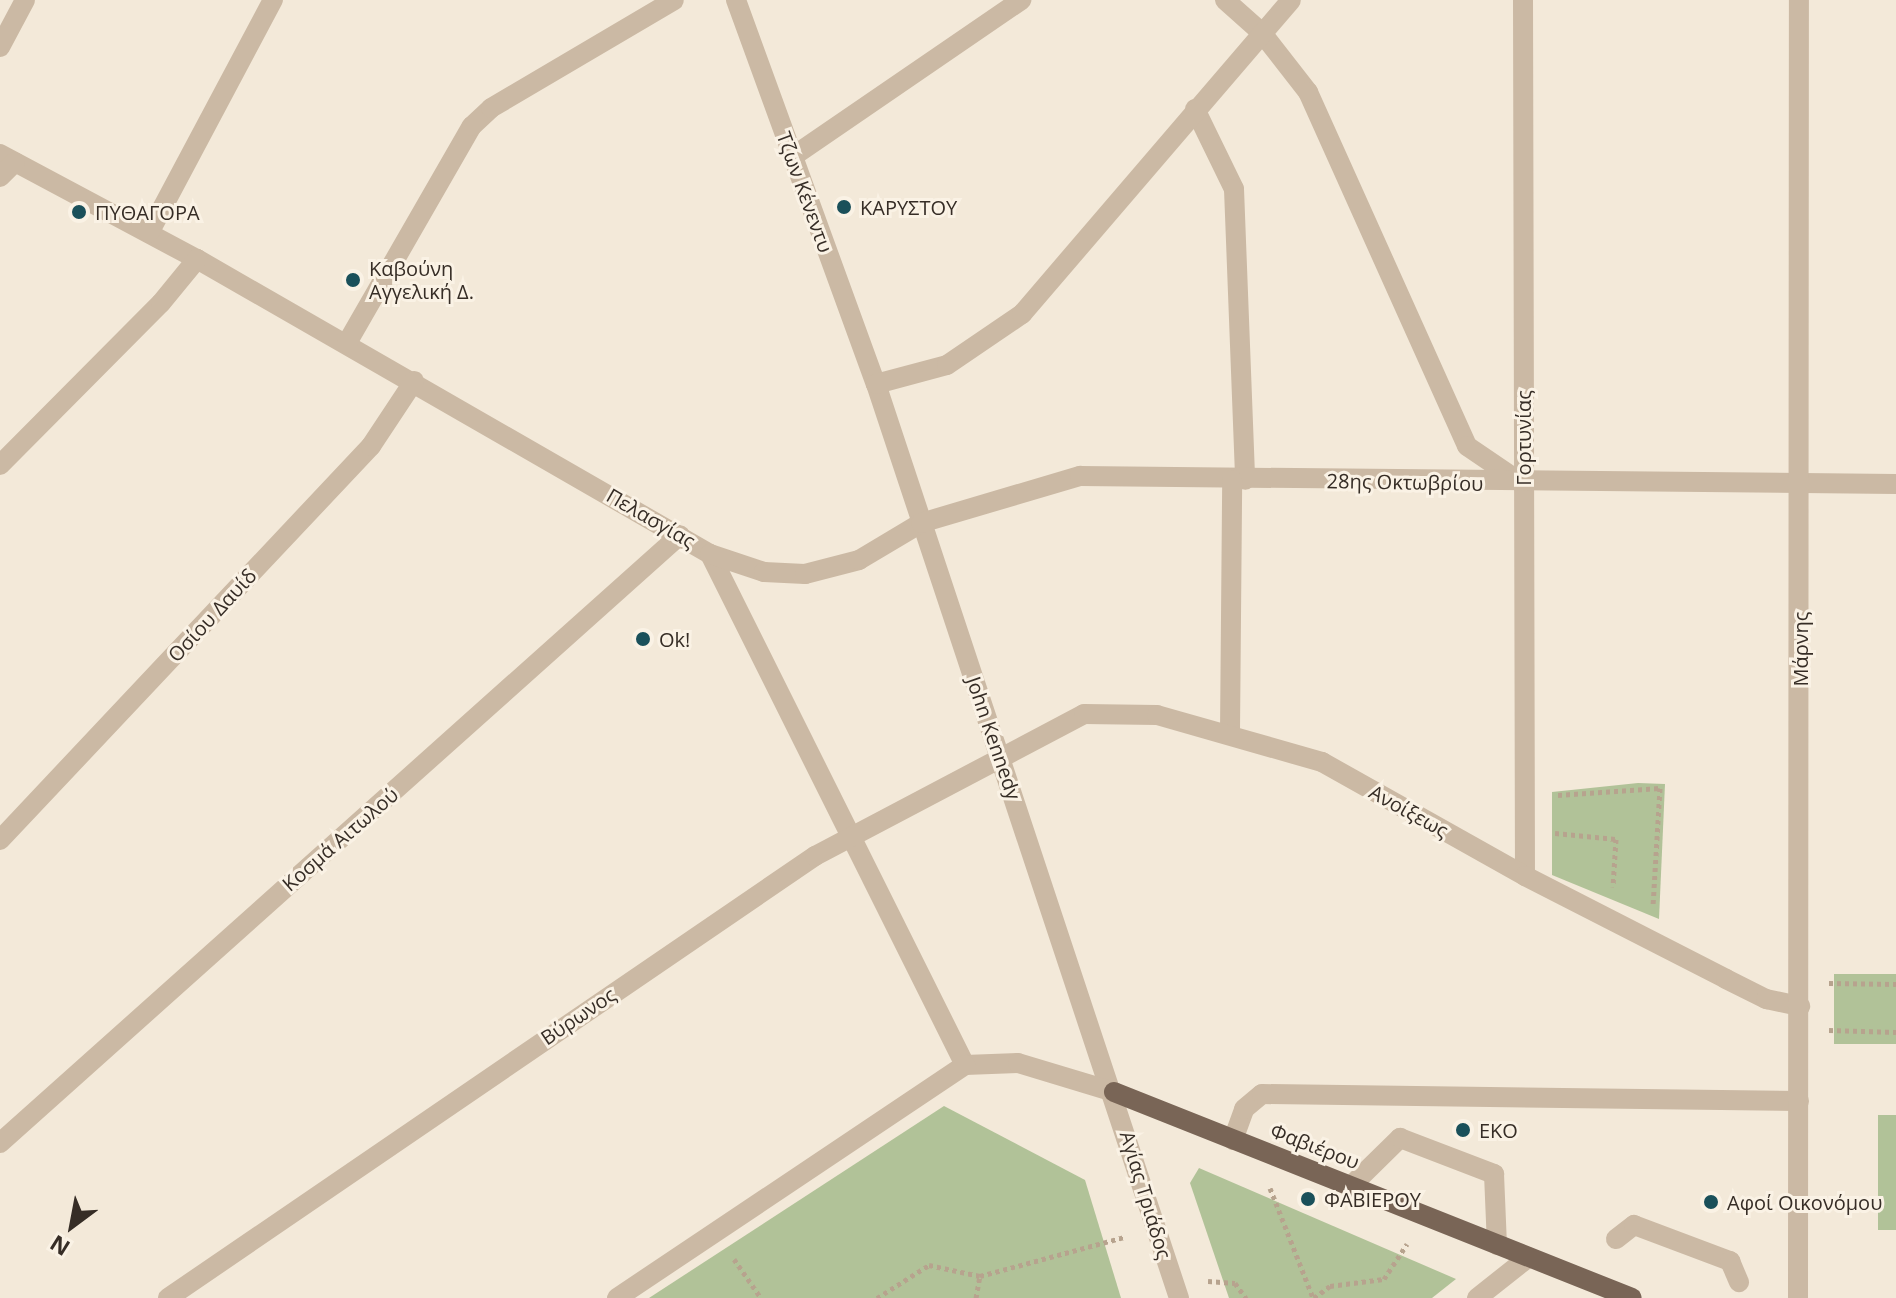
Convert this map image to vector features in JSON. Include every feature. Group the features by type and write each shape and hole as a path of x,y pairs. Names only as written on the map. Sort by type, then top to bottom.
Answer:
{"main road":[{"name":"Φαβιέρου","path":"1114,1092 1632,1298"}],"street":[{"path":"0,47 25,0"},
{"path":"149,233 273,0"},
{"path":"347,343 472,126 491,108 674,0"},
{"name":"Τζων Κένεντυ","path":"736,0 876,384"},
{"path":"792,157 1021,0"},
{"path":"1225,0 1262,33 1308,92 1467,446 1523,484"},
{"path":"876,384 947,365 1022,314 1291,0"},
{"name":"Γορτυνίας","path":"1523,0 1525,876"},
{"name":"Μάρνης","path":"1798,1298 1799,0"},
{"path":"1195,109 1234,189 1238,480 1230,732"},
{"path":"0,177 7,158"},
{"name":"Πελασγίας","path":"7,158 347,343 710,554 965,1065"},
{"path":"0,465 161,303 197,259"},
{"name":"Οσίου Δαυίδ","path":"0,840 371,446 414,381"},
{"name":"John Kennedy","path":"876,384 1114,1092"},
{"name":"28ης Οκτωβρίου","path":"710,554 764,572 805,574 859,560 921,523 1080,476 1523,484 1896,484"},
{"name":"Κοσμά Αιτωλού","path":"0,1143 654,564 680,535"},
{"name":"Ανοίξεως","path":"1001,757 1084,714 1157,715 1230,732 1322,762 1525,876 1766,999 1800,1006"},
{"name":"Βύρωνος","path":"168,1298 515,1058 815,856 1001,757"},
{"path":"617,1298 965,1065 1018,1063 1114,1092"},
{"name":"Αγίας Τριάδος","path":"1114,1092 1179,1298"},
{"path":"1233,1140 1244,1109 1262,1094 1799,1101"},
{"path":"1351,1186 1400,1138 1494,1174 1497,1245"},
{"path":"1616,1239 1634,1225 1730,1261 1739,1282"},
{"path":"1477,1298 1529,1257"}],"path":[{"path":"1524,797 1660,788 1651,940"},
{"path":"1524,830 1616,839 1612,920"},
{"path":"1800,983 1896,984"},
{"path":"1800,1030 1896,1032"},
{"path":"1260,1151 1276,1214 1314,1298 1330,1286 1384,1279 1396,1268 1422,1214"},
{"path":"877,1298 929,1265 980,1276 1157,1229"},
{"path":"716,1232 761,1298"},
{"path":"976,1298 980,1276"}],"green space":[{"path":"1638,783 1665,784 1659,919 1552,875 1552,792"},
{"path":"1834,974 1896,974 1896,1044 1834,1044"},
{"path":"944,1106 1085,1180 1121,1298 649,1298"},
{"path":"1878,1115 1896,1115 1896,1230 1878,1230"},
{"path":"1199,1168 1456,1279 1432,1298 1229,1298 1190,1183"}],"place":[{"name":"ΚΑΡΥΣΤΟΥ","path":"844,207"},
{"name":"ΠΥΘΑΓΟΡΑ","path":"79,212"},
{"name":"Καβούνη Αγγελική Δ.","path":"353,280"},
{"name":"Ok!","path":"643,639"},
{"name":"EKO","path":"1463,1130"},
{"name":"ΦΑΒΙΕΡΟΥ","path":"1308,1199"},
{"name":"Αφοί Οικονόμου","path":"1711,1202"}]}
